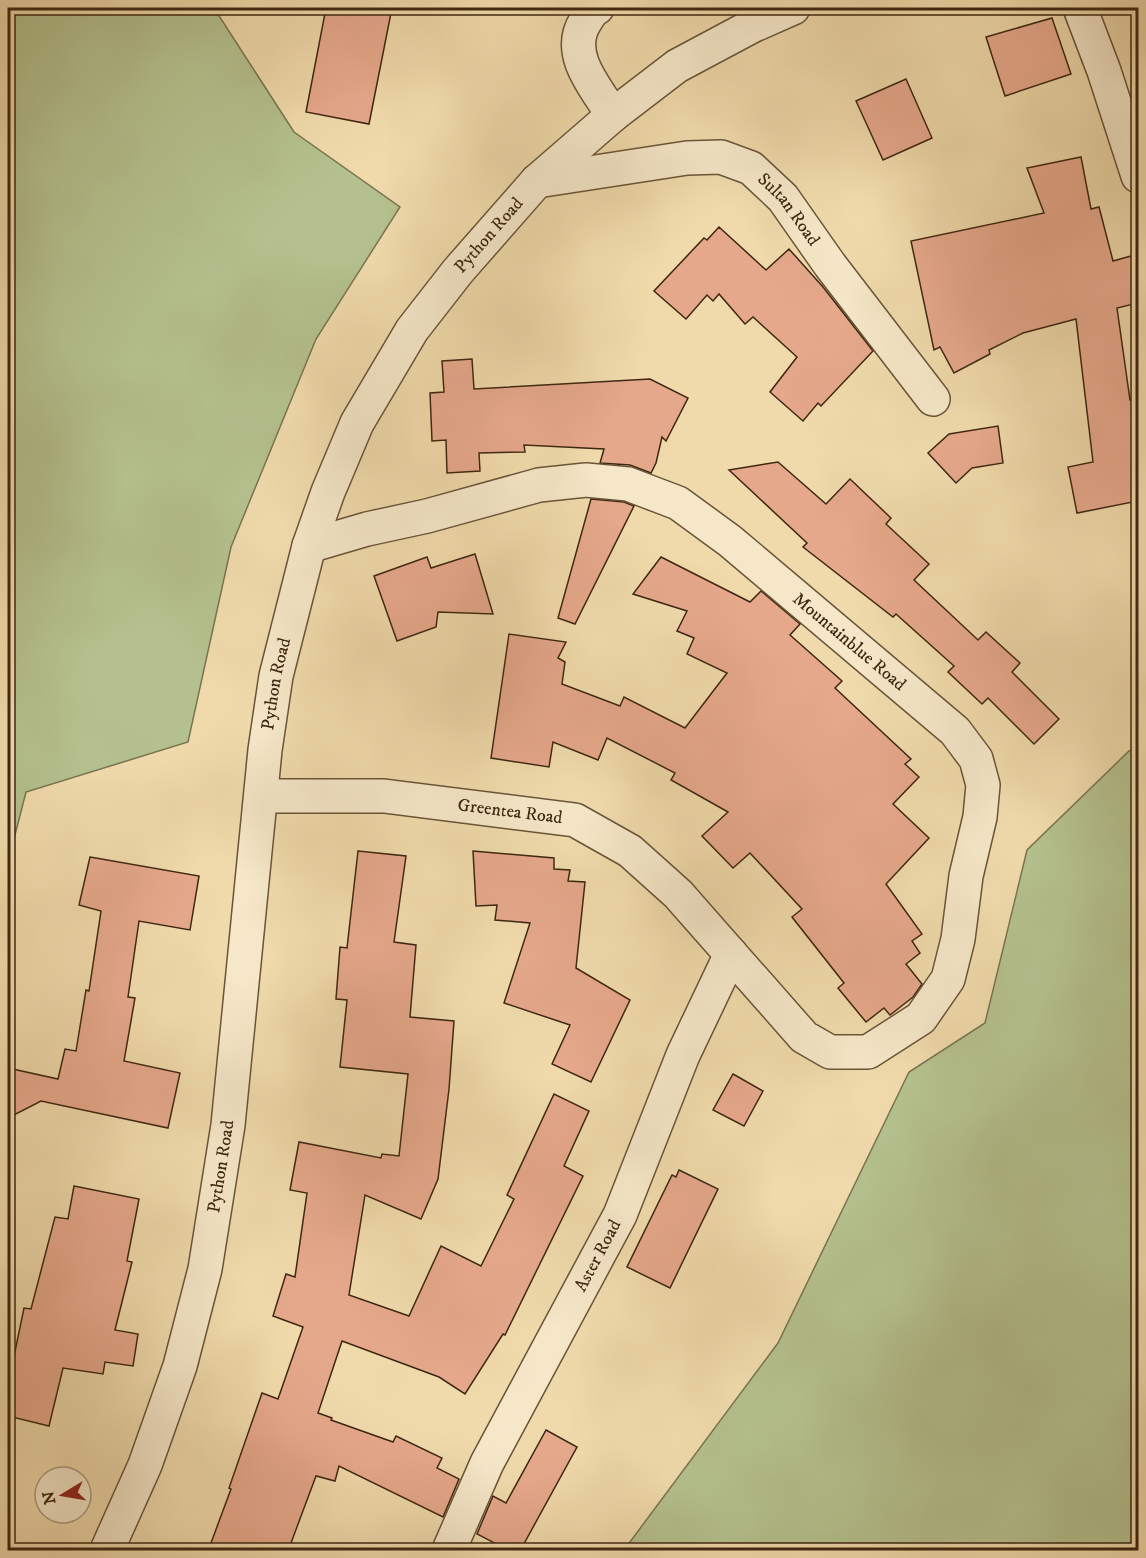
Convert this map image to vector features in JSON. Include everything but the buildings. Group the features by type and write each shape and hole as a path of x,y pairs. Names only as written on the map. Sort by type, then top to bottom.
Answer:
{"street":[{"path":"597,8 592,10 581,29 578,43 587,74 613,115"},
{"name":"Python Road","path":"107,1551 145,1465 180,1366 205,1269 228,1125 265,750 276,676 309,546 328,492 357,423 412,330 458,271 537,181 613,115 677,66 752,26 793,8"},
{"path":"1080,8 1104,71 1138,176"},
{"name":"Sultan Road","path":"537,181 687,158 721,158 751,168 783,198 830,265 933,399"},
{"name":"Mountainblue Road","path":"309,546 538,485 585,480 628,484 678,503 730,541 955,731 976,759 983,785 980,817 966,876 958,939 948,980 921,1018 868,1052 830,1052 804,1037 788,1017"},
{"name":"Greentea Road","path":"261,796 384,796 575,820 630,851 678,894 788,1017"},
{"name":"Aster Road","path":"449,1551 487,1463 620,1215 683,1054 731,954"}],"green space":[{"path":"8,8 214,8 294,132 400,207 316,339 231,547 188,742 26,792 8,862"},
{"path":"1138,748 1138,1550 624,1550 778,1343 909,1072 985,1023 1027,850 1129,751"}]}
